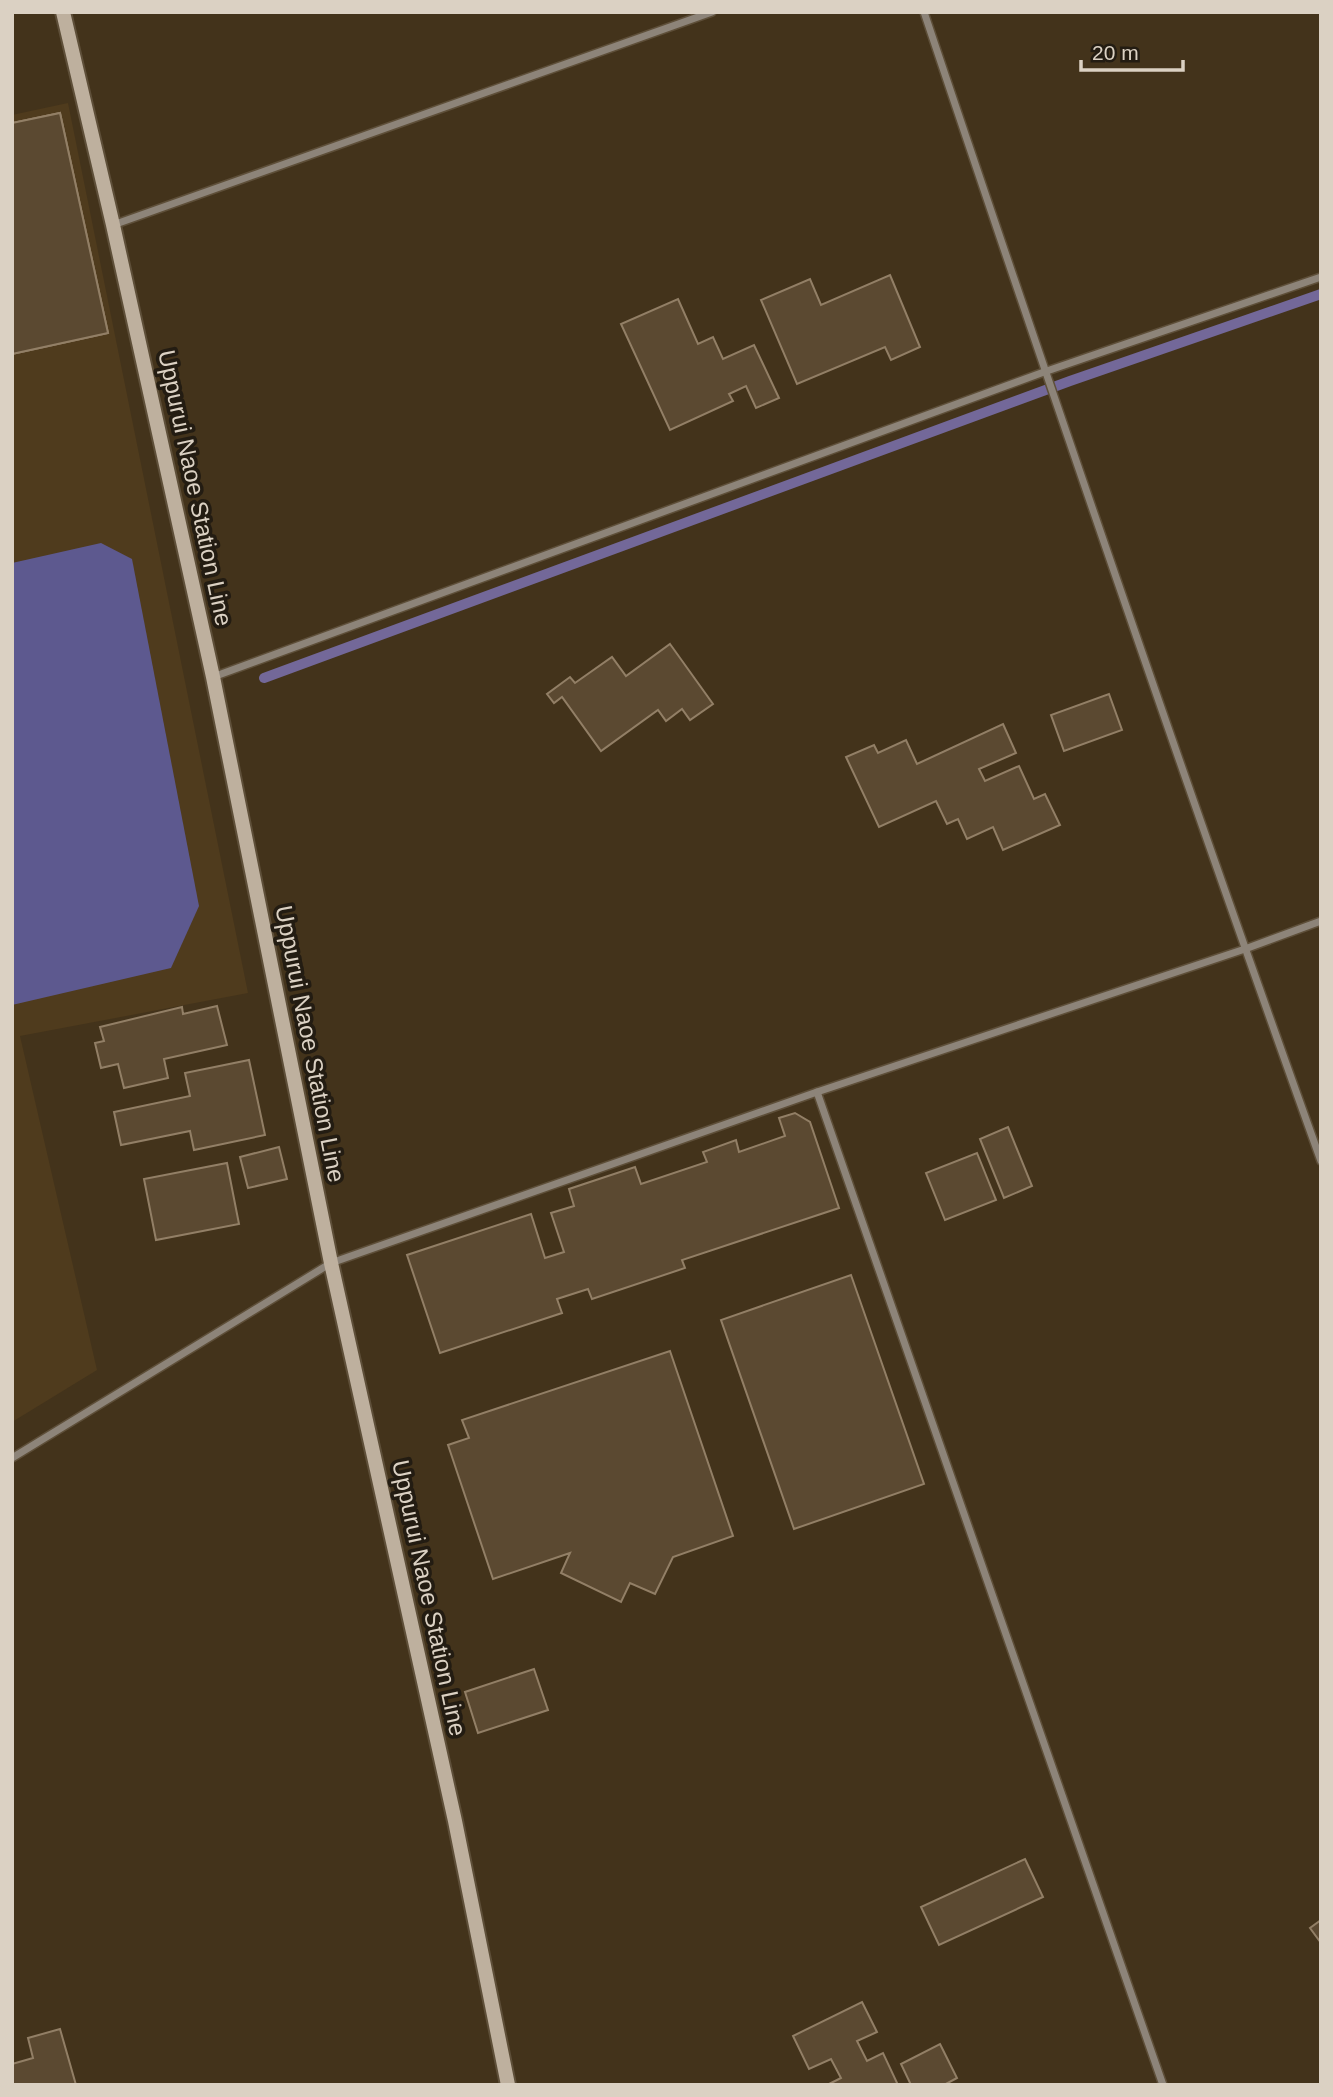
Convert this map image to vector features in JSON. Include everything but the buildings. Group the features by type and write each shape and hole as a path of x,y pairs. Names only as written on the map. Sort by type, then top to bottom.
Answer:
{"main road":[{"name":"Uppurui Naoe Station Line","path":"63,12 213,677 331,1264 455,1821 508,2085"}],"street":[{"path":"113,225 712,12"},
{"path":"924,12 1044,372 1321,1161"},
{"path":"213,677 1044,372 1321,277"},
{"path":"12,1458 331,1264 817,1092 1321,921"},
{"path":"817,1092 1163,2085"}],"shaded area":[{"path":"68,103 248,993 20,1036 97,1370 12,1422 12,115"},
{"path":"101,543 132,559 199,906 171,968 12,1005 12,563"}],"waterway":[{"path":"264,678 1070,381 1321,294"}]}
